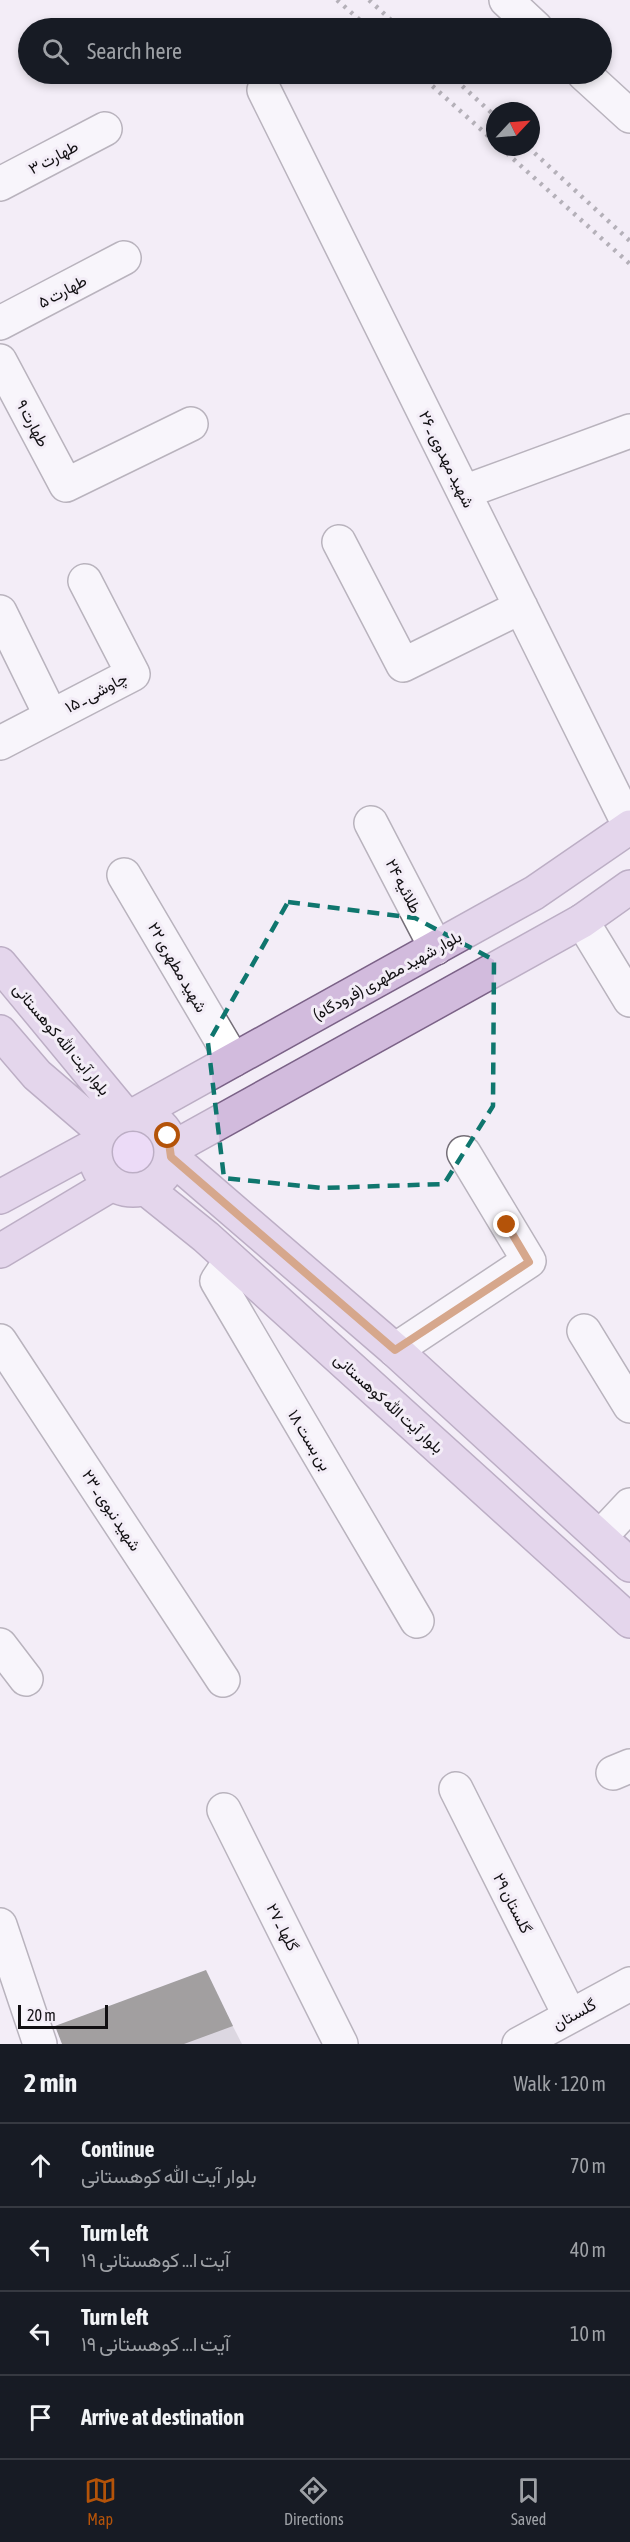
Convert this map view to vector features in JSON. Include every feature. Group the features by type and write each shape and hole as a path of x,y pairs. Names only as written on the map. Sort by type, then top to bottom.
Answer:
{"main road":[{"name":"بلوار شهید مطهری (فرودگاه)","path":"0,1197 114,1126 534,893 630,827"},
{"path":"171,1153 582,921 630,887"},
{"name":"بلوار آیت الله کوهستانی","path":"0,963 44,1016 114,1126"},
{"path":"4,1036 20,1046 39,1038 44,1029 44,1016"},
{"name":"بلوار آیت الله کوهستانی","path":"4,1036 37,1074 114,1126"},
{"path":"150,1117 161,1125 168,1136 171,1153 163,1176 145,1188 122,1189 112,1184 98,1167 114,1126 150,1117"},
{"path":"171,1153 395,1350 630,1565"},
{"path":"0,1251 112,1184"},
{"name":"بلوار آیت الله کوهستانی","path":"145,1188 206,1237 630,1621"},
{"path":"206,1237 204,1226 207,1215 217,1206 229,1204"}],"street":[{"path":"506,0 525,18"},
{"path":"595,84 630,116"},
{"name":"شهید مهدوی ـ ۲۶","path":"264,90 630,827"},
{"name":"طهارت ۳","path":"0,184 105,129"},
{"name":"طهارت ۵","path":"0,323 124,258"},
{"name":"طهارت ۹","path":"0,361 66,485 191,424"},
{"path":"464,492 630,431"},
{"path":"339,542 403,664 521,607"},
{"name":"چاوشی ـ ۱۵","path":"0,743 133,674 85,581"},
{"path":"0,612 51,716"},
{"name":"طلائیه ۲۴","path":"371,823 436,948"},
{"name":"شهید مطهری ۲۲","path":"124,875 233,1060"},
{"path":"582,921 630,1000"},
{"path":"395,1350 529,1262 464,1153"},
{"name":"بن بست ۱۸","path":"231,1260 217,1281 417,1621"},
{"path":"584,1331 630,1407"},
{"name":"شهید نبوی ـ ۲۳","path":"0,1341 224,1680"},
{"path":"600,1537 630,1505"},
{"path":"0,1645 26,1679"},
{"name":"گلستان ۲۹","path":"456,1789 570,2016"},
{"name":"گلها ـ ۲۷","path":"224,1810 341,2044"},
{"path":"0,1925 40,2044"},
{"name":"گلستان","path":"519,2044 630,1984"}],"highlighted area":[{"path":"288,902 415,918 494,960 493,1106 444,1184 322,1188 224,1178 208,1043"}],"shaded area":[{"path":"134,1127 150,1134 157,1150 150,1166 134,1173 118,1166 111,1150 118,1134"}],"building":[{"path":"206,1970 233,2026 184,2044 62,2044 55,2026"}],"railway":[{"path":"337,0 358,18"},
{"path":"369,0 389,18"},
{"path":"430,84 486,134"},
{"path":"460,84 486,108"},
{"path":"510,156 630,264"},
{"path":"538,156 630,241"}],"route":[{"path":"168,1136 171,1157 229,1204 395,1350 529,1262 507,1225"}]}
